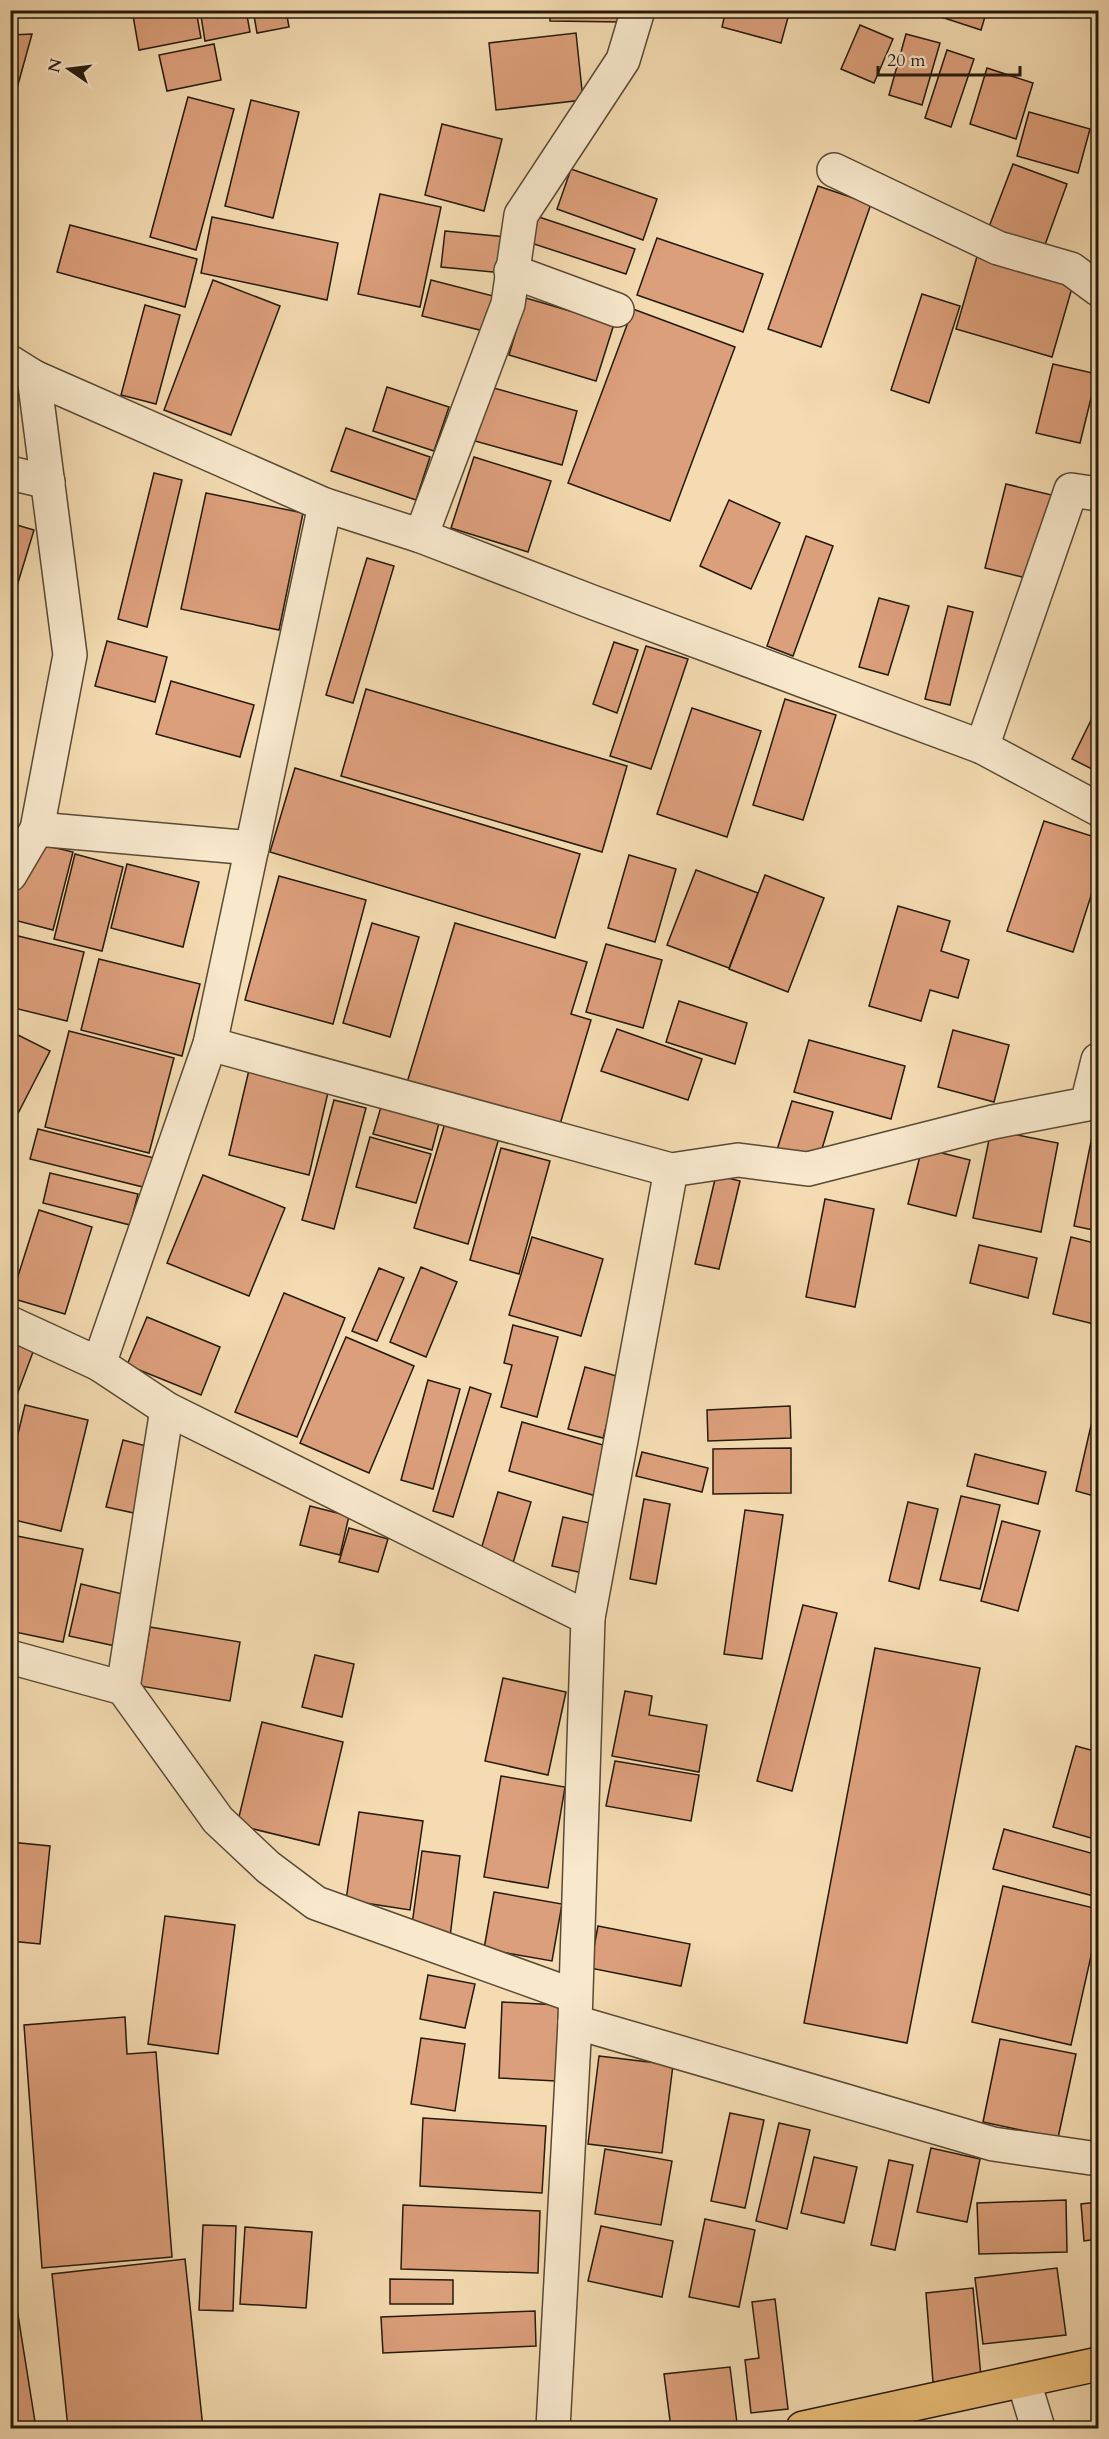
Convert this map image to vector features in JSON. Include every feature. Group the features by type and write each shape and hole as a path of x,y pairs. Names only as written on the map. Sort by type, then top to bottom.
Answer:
{"highway":[{"path":"803,2428 1024,2382 1098,2364"}],"street":[{"path":"421,536 508,303 521,215 623,60 638,10"},
{"path":"834,170 998,248 1071,269 1098,289"},
{"path":"511,271 617,310"},
{"path":"10,875 37,829 70,655 48,482 22,369"},
{"path":"22,369 326,505 421,536 982,747 1098,809"},
{"path":"10,473 48,482"},
{"path":"982,747 1071,490 1098,494"},
{"path":"99,1364 210,1044 326,505"},
{"path":"37,829 252,848"},
{"path":"210,1044 671,1170 738,1160 808,1169 993,1122 1087,1104 1098,1060"},
{"path":"553,2428 575,2009 588,1618 671,1170"},
{"path":"10,1323 99,1364 167,1409 588,1618"},
{"path":"123,1688 167,1409"},
{"path":"10,1657 123,1688 218,1820 268,1867 316,1903 575,2009 993,2144 1098,2159"},
{"path":"1024,2382 1038,2428"}],"building":[{"path":"132,10 196,10 201,38 139,50"},
{"path":"200,10 246,10 250,32 205,41"},
{"path":"253,10 286,10 289,27 257,33"},
{"path":"550,10 621,10 621,22 550,21"},
{"path":"712,10 790,10 781,43 722,27 725,14"},
{"path":"943,10 987,10 981,30 941,17"},
{"path":"860,25 893,39 874,83 841,69"},
{"path":"576,33 583,100 496,110 489,43"},
{"path":"32,34 14,99 10,98 10,35"},
{"path":"906,34 940,43 922,105 889,95"},
{"path":"214,44 221,80 167,91 159,55"},
{"path":"947,50 974,59 951,127 925,118"},
{"path":"987,68 1033,83 1016,139 970,124"},
{"path":"188,97 234,109 196,250 150,237"},
{"path":"251,100 299,112 273,218 225,206"},
{"path":"1029,112 1090,129 1078,173 1017,156"},
{"path":"442,124 502,139 484,211 425,195"},
{"path":"1013,164 1067,184 1042,253 987,232"},
{"path":"571,169 657,199 643,240 557,209"},
{"path":"818,186 871,204 821,347 768,329"},
{"path":"380,194 441,207 420,307 358,294"},
{"path":"536,216 635,249 626,274 528,242"},
{"path":"212,217 338,243 327,300 201,273"},
{"path":"70,225 197,259 185,307 57,272"},
{"path":"445,231 507,237 503,273 441,267"},
{"path":"657,238 763,274 743,332 637,295"},
{"path":"978,253 1074,281 1052,357 956,329"},
{"path":"213,280 280,306 231,435 164,410"},
{"path":"431,280 497,297 488,332 422,316"},
{"path":"922,294 960,306 929,403 891,390"},
{"path":"526,298 614,324 596,381 509,355"},
{"path":"145,305 180,315 156,404 121,395"},
{"path":"633,309 735,347 670,521 568,483"},
{"path":"1053,364 1097,374 1080,443 1036,433"},
{"path":"387,387 449,407 434,451 373,431"},
{"path":"490,387 577,411 562,465 475,441"},
{"path":"346,428 430,457 416,500 331,471"},
{"path":"474,457 551,481 528,552 451,528"},
{"path":"154,473 182,480 147,627 118,619"},
{"path":"1006,484 1060,497 1039,581 985,568"},
{"path":"206,493 303,513 279,630 181,609"},
{"path":"729,500 780,523 751,589 700,566"},
{"path":"10,523 34,530 10,609"},
{"path":"806,536 833,546 793,656 767,646"},
{"path":"367,558 394,566 353,703 326,695"},
{"path":"879,598 909,606 888,675 859,667"},
{"path":"948,606 973,612 950,705 925,699"},
{"path":"107,641 167,657 155,702 95,686"},
{"path":"614,642 638,650 617,713 593,704"},
{"path":"646,646 688,659 651,769 610,756"},
{"path":"171,681 254,705 240,757 156,734"},
{"path":"366,689 627,766 602,852 341,776"},
{"path":"785,699 836,715 803,820 753,805"},
{"path":"1098,706 1098,772 1072,759"},
{"path":"692,708 761,731 727,837 657,814"},
{"path":"295,768 580,854 555,938 270,852"},
{"path":"1044,821 1098,838 1098,874 1073,952 1007,931"},
{"path":"35,843 73,852 53,930 10,919 10,882"},
{"path":"75,854 123,867 102,951 54,939"},
{"path":"629,855 676,869 655,942 608,928"},
{"path":"127,864 199,882 183,947 111,928"},
{"path":"696,870 758,893 729,968 667,945"},
{"path":"765,875 824,898 788,992 729,969"},
{"path":"279,876 366,900 333,1024 245,1000"},
{"path":"898,906 950,921 941,951 969,960 958,998 930,990 921,1021 869,1006"},
{"path":"372,923 419,937 390,1037 343,1023"},
{"path":"455,923 587,962 571,1014 591,1020 558,1131 406,1086"},
{"path":"10,934 84,952 67,1021 10,1007"},
{"path":"606,944 662,960 643,1028 586,1012"},
{"path":"99,959 200,984 182,1056 81,1030"},
{"path":"679,1001 747,1023 735,1064 666,1042"},
{"path":"617,1029 702,1059 688,1100 601,1071"},
{"path":"953,1030 1009,1045 994,1102 938,1087"},
{"path":"10,1031 50,1051 10,1129"},
{"path":"69,1031 174,1058 149,1153 45,1127"},
{"path":"809,1040 905,1066 891,1119 794,1092"},
{"path":"249,1070 329,1088 309,1175 229,1155"},
{"path":"334,1100 366,1108 334,1229 302,1220"},
{"path":"792,1101 833,1112 818,1162 777,1150"},
{"path":"381,1107 439,1123 432,1150 373,1134"},
{"path":"1098,1107 1098,1231 1074,1226"},
{"path":"445,1123 499,1138 468,1244 414,1228"},
{"path":"38,1129 154,1158 147,1188 30,1159"},
{"path":"991,1130 1058,1143 1041,1232 973,1218"},
{"path":"370,1137 431,1154 416,1203 356,1187"},
{"path":"501,1148 550,1161 519,1274 470,1260"},
{"path":"922,1148 970,1160 956,1216 908,1204"},
{"path":"50,1173 138,1194 130,1225 43,1203"},
{"path":"203,1175 285,1208 249,1296 167,1263"},
{"path":"716,1175 740,1181 719,1269 695,1264"},
{"path":"825,1199 874,1209 855,1307 806,1297"},
{"path":"39,1210 92,1227 65,1314 11,1298"},
{"path":"532,1237 603,1259 581,1336 509,1315"},
{"path":"1071,1237 1098,1244 1098,1325 1053,1314"},
{"path":"979,1245 1037,1258 1028,1298 970,1283"},
{"path":"421,1267 457,1282 426,1357 390,1342"},
{"path":"379,1268 404,1278 377,1341 352,1331"},
{"path":"284,1293 345,1318 297,1437 235,1412"},
{"path":"147,1317 220,1347 201,1395 127,1365"},
{"path":"513,1325 558,1337 537,1417 501,1407 512,1365 504,1363"},
{"path":"10,1332 36,1344 11,1411 10,1411"},
{"path":"346,1337 414,1366 369,1473 300,1443"},
{"path":"585,1367 620,1377 603,1438 568,1429"},
{"path":"428,1380 460,1389 433,1489 401,1480"},
{"path":"470,1387 491,1394 453,1517 433,1511"},
{"path":"1098,1395 1098,1497 1076,1491"},
{"path":"25,1405 88,1420 61,1531 10,1519 10,1466"},
{"path":"790,1406 791,1438 708,1441 707,1410"},
{"path":"522,1422 617,1449 603,1498 509,1471"},
{"path":"123,1440 150,1447 134,1513 106,1507"},
{"path":"791,1448 791,1493 713,1494 713,1449"},
{"path":"642,1452 708,1468 702,1492 636,1476"},
{"path":"975,1454 1046,1472 1038,1504 967,1486"},
{"path":"498,1492 531,1502 513,1563 480,1553"},
{"path":"961,1496 1000,1505 980,1589 940,1580"},
{"path":"644,1499 670,1504 656,1584 630,1579"},
{"path":"908,1502 938,1509 919,1589 889,1581"},
{"path":"310,1506 349,1516 340,1555 300,1545"},
{"path":"745,1510 783,1515 762,1659 724,1654"},
{"path":"563,1517 598,1525 587,1574 552,1566"},
{"path":"1002,1521 1040,1531 1018,1611 981,1601"},
{"path":"349,1528 388,1539 378,1572 339,1562"},
{"path":"17,1536 83,1549 63,1642 10,1631 10,1566"},
{"path":"81,1584 131,1596 120,1647 69,1636"},
{"path":"803,1605 837,1613 792,1791 757,1781"},
{"path":"150,1627 240,1642 230,1701 140,1686"},
{"path":"875,1648 980,1668 907,2043 804,2023"},
{"path":"315,1655 354,1664 342,1717 302,1707"},
{"path":"503,1678 566,1692 548,1775 485,1761"},
{"path":"625,1691 652,1696 649,1715 707,1725 699,1772 612,1756"},
{"path":"262,1722 343,1742 319,1845 237,1825"},
{"path":"1076,1746 1098,1752 1098,1840 1053,1827"},
{"path":"615,1761 699,1775 691,1821 606,1806"},
{"path":"501,1776 565,1787 548,1888 484,1877"},
{"path":"359,1812 423,1821 410,1910 346,1900"},
{"path":"1004,1829 1098,1855 1097,1897 993,1869"},
{"path":"10,1842 50,1846 40,1944 10,1941"},
{"path":"422,1851 460,1856 450,1937 411,1932"},
{"path":"1003,1886 1098,1909 1098,1925 1071,2045 972,2022"},
{"path":"494,1892 562,1904 552,1961 484,1949"},
{"path":"165,1916 235,1925 218,2054 148,2044"},
{"path":"598,1926 690,1944 681,1986 590,1968"},
{"path":"428,1975 475,1984 465,2028 420,2019"},
{"path":"502,2002 559,2005 556,2081 499,2078"},
{"path":"125,2017 127,2054 156,2052 172,2257 42,2268 24,2025"},
{"path":"421,2038 465,2044 455,2111 411,2104"},
{"path":"1000,2039 1076,2054 1058,2138 983,2122"},
{"path":"599,2056 673,2065 662,2153 588,2144"},
{"path":"730,2113 764,2120 745,2208 711,2201"},
{"path":"423,2118 546,2126 542,2193 420,2186"},
{"path":"779,2123 810,2130 787,2229 756,2221"},
{"path":"931,2148 980,2159 967,2222 917,2212"},
{"path":"605,2149 672,2161 661,2225 595,2214"},
{"path":"814,2157 857,2167 844,2223 801,2213"},
{"path":"889,2160 913,2165 895,2250 871,2245"},
{"path":"1066,2200 1067,2252 979,2254 977,2203"},
{"path":"1098,2202 1098,2239 1084,2241 1081,2204"},
{"path":"403,2205 540,2211 538,2273 401,2269"},
{"path":"705,2219 755,2230 739,2307 689,2297"},
{"path":"203,2225 236,2226 233,2311 199,2310"},
{"path":"601,2226 673,2241 662,2297 588,2281"},
{"path":"245,2227 312,2232 306,2308 240,2304"},
{"path":"185,2259 203,2428 68,2428 52,2274"},
{"path":"10,2265 36,2428 10,2428"},
{"path":"1057,2268 1066,2335 983,2344 975,2278"},
{"path":"390,2279 453,2280 453,2304 390,2304"},
{"path":"973,2288 981,2377 933,2382 926,2293"},
{"path":"775,2299 788,2409 751,2413 745,2360 759,2358 752,2302"},
{"path":"535,2311 536,2346 383,2353 381,2317"},
{"path":"730,2367 737,2423 671,2428 664,2374"}]}
